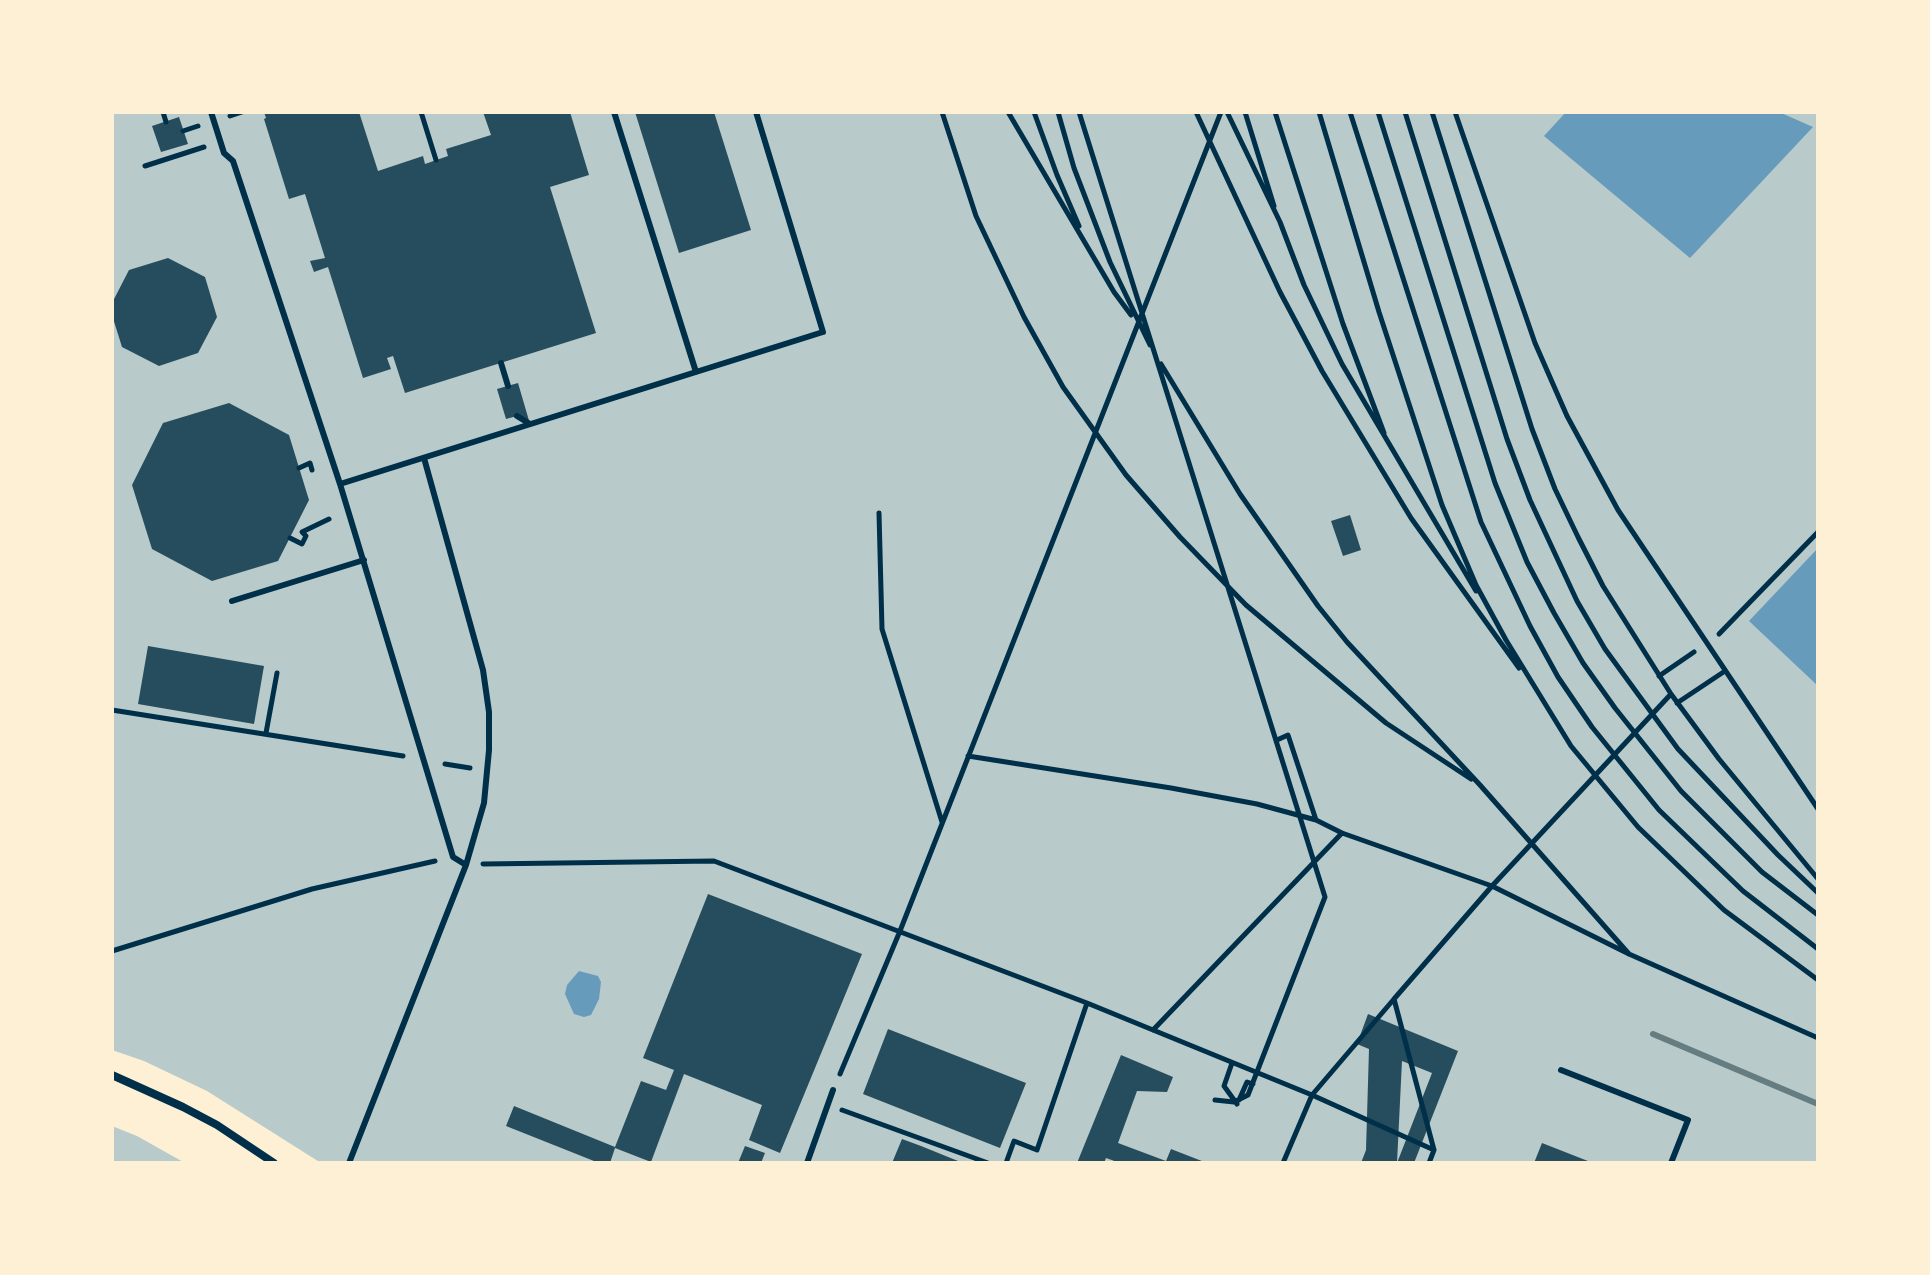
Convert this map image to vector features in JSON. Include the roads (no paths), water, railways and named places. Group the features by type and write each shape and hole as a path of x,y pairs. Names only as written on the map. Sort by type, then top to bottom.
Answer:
{"street":[{"path":"112,1075 145,1088 217,1125 274,1163"}],"lane":[{"path":"211,112 224,153 233,161 340,484 453,857 466,865"},
{"path":"614,112 696,372"},
{"path":"340,484 823,332 756,112"},
{"path":"501,363 508,386"},
{"path":"517,416 530,424"},
{"path":"349,1163 466,865 484,803 490,729 483,670 424,458"},
{"path":"232,601 364,560"},
{"path":"1561,1070 1688,1120 1671,1163"},
{"path":"807,1163 833,1090"}],"water":[{"path":"1566,112 1779,112 1813,127 1690,258 1544,136"},
{"path":"1818,548 1818,686 1749,621"},
{"path":"579,971 598,976 601,982 599,999 591,1015 584,1017 574,1014 565,994 567,985"}],"railway":[{"path":"1653,1034 1818,1104"}]}
